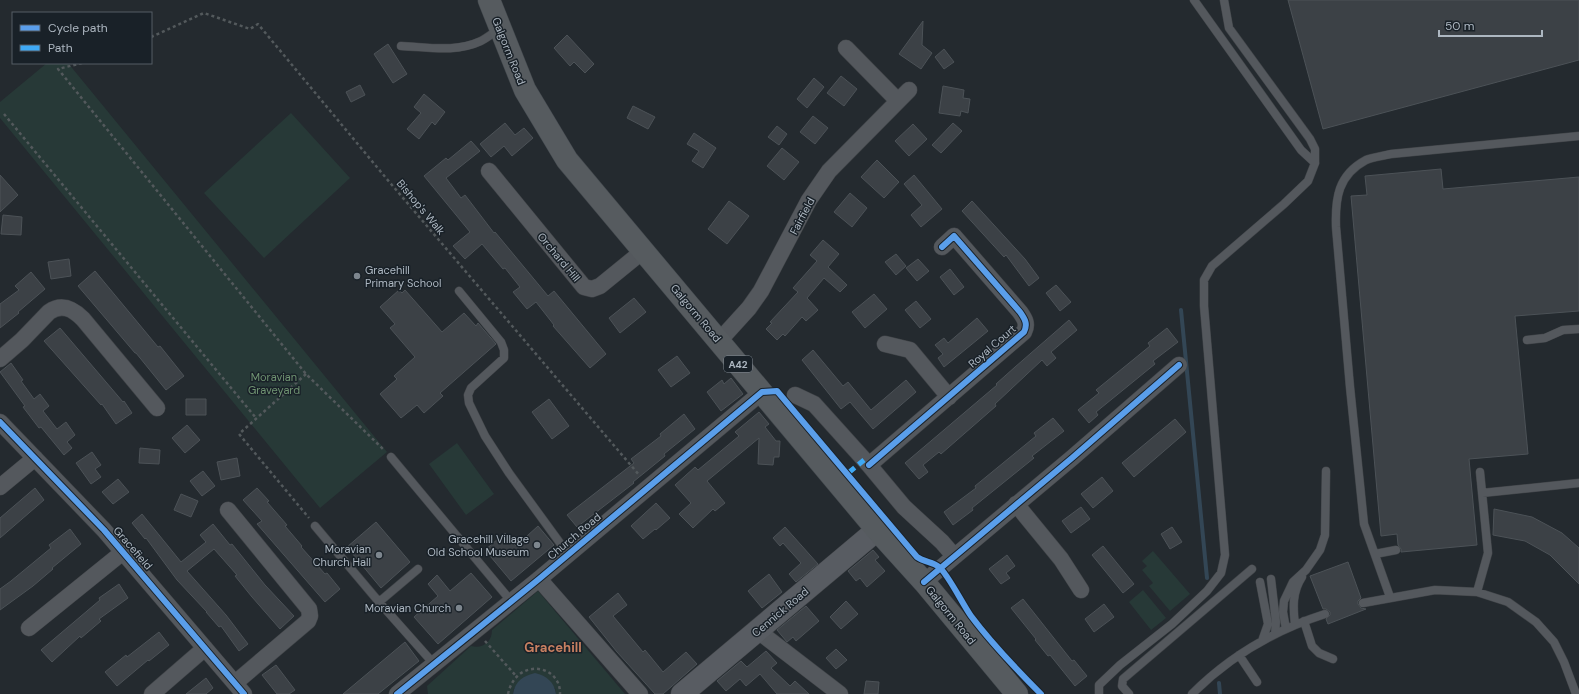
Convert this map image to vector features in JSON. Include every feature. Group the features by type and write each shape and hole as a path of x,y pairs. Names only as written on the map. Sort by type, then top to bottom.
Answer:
{"main road":[{"name":"Galgorm Road","path":"489,0 525,90 567,160 877,530 924,582 1017,694"}],"street":[{"name":"Fairfield","path":"719,341 749,308 761,291 809,200 829,171 903,95 846,48"},
{"name":"Orchard Hill","path":"489,171 584,287 592,289 600,286 643,251"},
{"name":"Royal Court","path":"869,465 1024,332 1027,326 1025,319 1020,312 954,236 942,247"},
{"path":"0,359 22,340 54,308 68,308 77,313 83,319 157,408"},
{"path":"885,344 910,350 949,397"},
{"path":"924,582 1072,458 1179,365"},
{"name":"Church Road","path":"407,691 434,664 539,579 762,392"},
{"path":"794,395 814,404 869,465 904,507 942,542 954,556"},
{"name":"Gracefield","path":"0,422 104,530 239,688 308,621 310,613 309,609 228,510"},
{"path":"0,487 35,458"},
{"path":"1016,504 1061,559 1081,590"},
{"name":"Cennick Road","path":"682,694 877,530"},
{"name":"Gracefield","path":"29,628 123,552"},
{"path":"539,579 640,694"},
{"path":"758,631 840,694"},
{"path":"152,694 205,648"}],"lane":[{"path":"1194,0 1301,150 1315,163"},
{"path":"1099,694 1099,685 1120,665 1172,624 1207,591 1221,573 1225,556 1204,306 1204,280 1212,266 1284,204 1308,181 1315,163 1315,149 1310,139 1229,28 1224,0"},
{"path":"401,46 425,46 446,49 481,41 500,29"},
{"path":"1390,597 1364,524 1336,227 1335,207 1339,188 1353,170 1367,160 1391,154 1579,136"},
{"path":"459,291 501,342 504,350 504,358 471,388 468,395 469,403 485,436 509,473 568,554"},
{"path":"1527,340 1545,338 1563,330 1579,329"},
{"path":"392,457 512,601"},
{"path":"1295,625 1292,608 1298,583 1320,550 1325,535 1326,471"},
{"path":"1476,592 1488,553 1480,472"},
{"path":"1482,493 1579,483"},
{"path":"315,526 434,664"},
{"path":"1375,554 1396,550"},
{"path":"379,602 418,569"},
{"path":"1129,694 1122,686 1123,679 1252,569"},
{"path":"1286,629 1283,612 1284,601 1293,582 1306,570"},
{"path":"1271,579 1276,622 1274,634"},
{"path":"1260,582 1268,624 1262,641"},
{"path":"1363,603 1435,590 1476,592 1508,602 1536,622 1554,642 1564,662 1576,694"},
{"path":"1192,694 1205,680 1239,655 1262,641 1304,621 1325,614"},
{"path":"1304,621 1312,646 1319,654 1333,659"},
{"path":"1239,655 1258,682"}],"path":[{"path":"78,64 58,69 306,374 392,457"},
{"path":"4,114 256,418"},
{"path":"306,374 239,434 315,526"},
{"path":"476,630 516,676"},
{"path":"508,694 510,684 516,676 533,668 543,670 551,674 558,682 560,694"}],"green space":[{"name":"Moravian Graveyard","path":"46,64 69,64 387,452 320,508 0,118 0,102"},
{"path":"291,113 350,178 264,258 204,193"},
{"path":"457,443 494,494 466,515 429,464"},
{"path":"1153,551 1190,594 1170,611 1149,586 1153,583 1142,570 1147,566 1142,561"},
{"path":"1143,590 1166,618 1151,630 1129,602"},
{"path":"538,591 625,694 556,694 555,688 514,688 513,694 428,694 427,686 471,646 475,647 486,644 492,634 492,630"}],"water":[{"path":"535,673 543,676 552,683 556,694 513,694 514,689 520,680"}],"building":[{"path":"1288,0 1579,0 1579,60 1323,129"},
{"path":"923,21 922,45 932,53 921,69 899,54"},
{"path":"567,35 594,64 585,73 574,62 570,66 554,48"},
{"path":"388,44 407,74 393,83 374,54"},
{"path":"944,49 954,62 944,69 935,57"},
{"path":"841,76 857,89 844,106 827,93"},
{"path":"814,78 824,87 807,108 797,99"},
{"path":"360,85 365,95 351,102 346,92"},
{"path":"943,86 964,90 963,98 970,99 968,113 961,111 960,116 939,113"},
{"path":"424,94 445,112 435,125 432,122 419,139 407,129 421,113 414,107"},
{"path":"633,106 655,117 648,129 627,118"},
{"path":"813,116 828,128 815,144 800,132"},
{"path":"505,123 515,135 524,128 533,138 512,156 504,146 491,157 480,144"},
{"path":"953,123 962,131 941,153 932,145"},
{"path":"913,124 927,139 909,156 895,141"},
{"path":"777,126 787,134 779,145 768,137"},
{"path":"694,133 716,148 703,168 692,161 699,151 687,144"},
{"path":"471,141 480,151 446,178 461,198 465,195 494,233 495,232 548,296 554,291 606,354 590,368 553,326 554,325 536,302 527,309 513,292 520,287 505,268 503,269 482,244 465,259 453,246 470,232 424,176 446,158 448,160"},
{"path":"782,148 799,162 784,180 767,166"},
{"path":"877,160 899,182 884,198 861,177"},
{"path":"1441,169 1443,189 1579,177 1579,311 1515,316 1528,454 1469,459 1477,545 1401,552 1398,545 1397,534 1381,536 1351,196 1367,195 1365,176"},
{"path":"0,175 18,195 0,212"},
{"path":"914,175 942,209 921,227 911,215 922,205 904,184"},
{"path":"850,193 867,208 852,227 834,212"},
{"path":"729,201 749,216 727,244 708,229"},
{"path":"972,201 1025,259 1039,278 1029,286 1006,255 1004,257 962,211"},
{"path":"3,215 22,217 21,235 1,234"},
{"path":"823,240 839,254 828,267 847,285 840,292 824,278 807,298 818,310 806,321 802,317 785,336 783,334 777,340 766,329 772,323 770,322 798,292 793,288 817,261 810,255"},
{"path":"896,254 906,266 896,275 885,262"},
{"path":"69,259 71,276 51,279 48,262"},
{"path":"918,259 929,271 917,281 906,268"},
{"path":"950,269 964,287 954,295 940,277"},
{"path":"95,271 184,376 166,390 78,286"},
{"path":"31,272 45,289 0,328 0,304 19,290 15,286"},
{"path":"1056,285 1071,302 1060,311 1046,293"},
{"path":"399,290 402,293 405,290 442,332 464,313 476,326 478,323 496,344 440,393 443,396 424,413 417,405 401,418 380,394 397,379 394,376 415,357 390,328 395,324 380,307"},
{"path":"874,294 887,309 865,328 852,312"},
{"path":"634,298 646,312 620,333 609,318"},
{"path":"916,301 931,319 920,328 905,310"},
{"path":"977,318 988,331 944,367 938,358 943,354 935,345 944,338 948,343"},
{"path":"1069,320 1077,330 1051,352 1056,358 1047,366 1042,360 995,404 996,406 941,454 939,452 923,465 928,472 919,479 905,463 997,385 996,384"},
{"path":"60,328 123,402 124,401 132,413 116,424 102,404 101,405 44,341"},
{"path":"1167,328 1178,342 1153,361 1155,364 1096,412 1098,415 1089,423 1078,410 1099,393 1096,390 1150,346 1148,343"},
{"path":"813,350 843,386 848,382 871,410 906,380 916,392 873,429 850,402 841,409 802,360"},
{"path":"677,356 690,373 671,387 658,370"},
{"path":"11,363 23,380 21,381 34,399 40,394 49,406 43,411 57,429 66,422 75,435 67,442 72,448 64,455 41,427 39,428 0,372"},
{"path":"731,378 743,394 721,411 707,392 722,380 724,384"},
{"path":"186,399 206,399 206,415 186,415"},
{"path":"549,399 569,426 552,439 532,412"},
{"path":"759,412 769,424 765,427 776,441 780,441 779,457 774,457 773,465 758,464 759,438 707,481 725,503 715,511 713,509 693,528 679,514 691,503 675,485 695,467 698,470 739,436 735,432"},
{"path":"684,414 695,429 664,454 665,456 633,482 634,483 577,527 567,515 634,463 631,459 661,436 660,434"},
{"path":"1053,418 1064,431 1032,456 1034,458 953,525 944,512 976,488 975,486 1036,436 1034,433"},
{"path":"1175,419 1186,432 1134,477 1122,463"},
{"path":"187,425 200,440 185,453 172,438"},
{"path":"140,448 160,450 159,464 139,463"},
{"path":"92,452 101,465 95,469 101,477 91,484 76,463"},
{"path":"237,458 240,476 221,480 217,462"},
{"path":"203,471 215,486 202,496 190,481"},
{"path":"1102,477 1113,491 1093,508 1081,494"},
{"path":"118,479 129,492 113,504 102,492"},
{"path":"35,488 44,500 0,538 0,518"},
{"path":"257,488 287,525 285,526 302,546 301,547 325,574 327,573 340,589 325,602 257,524 262,521 243,500"},
{"path":"181,494 198,501 191,517 174,510"},
{"path":"656,503 670,518 643,539 631,526"},
{"path":"1081,507 1090,519 1071,533 1062,521"},
{"path":"1494,509 1532,517 1562,533 1579,548 1579,584 1550,555 1525,541 1493,535"},
{"path":"142,514 181,562 206,542 200,535 213,524 230,545 232,544 265,585 294,616 280,629 252,597 235,576 237,575 214,549 187,571 226,615 248,644 239,651 221,626 219,627 177,580 146,538 145,539 132,523"},
{"name":"Moravian Church Hall","path":"376,522 410,562 381,588 347,547"},
{"path":"538,526 554,545 511,581 485,550 505,533 516,546"},
{"path":"785,527 818,564 796,582 789,574 801,563 783,543 780,546 773,538"},
{"path":"1172,527 1182,542 1170,549 1161,534"},
{"path":"70,529 81,544 33,586 0,610 0,589 51,548 49,545"},
{"path":"1103,546 1134,584 1123,593 1092,555"},
{"path":"873,550 879,557 875,560 885,571 867,587 860,578 856,581 848,571"},
{"path":"1007,555 1015,566 1006,573 1010,578 1001,584 989,569"},
{"path":"1348,562 1361,598 1358,601 1358,604 1361,608 1366,609 1328,624 1326,619 1330,615 1330,612 1323,609 1310,576"},
{"name":"Moravian Church","path":"471,573 492,597 438,644 414,617 438,596 428,584 437,575 450,591"},
{"path":"769,574 782,592 762,608 748,591"},
{"path":"119,584 128,598 99,619 101,621 81,638 80,636 52,662 41,650 100,600 99,598"},
{"path":"618,593 627,605 613,616 643,652 645,650 663,672 686,652 697,664 663,694 655,694 617,652 589,617"},
{"path":"1023,599 1072,661 1074,660 1087,676 1075,686 1050,655 1048,656 1011,608"},
{"path":"846,601 858,614 841,629 830,617"},
{"path":"1104,604 1114,617 1094,632 1085,619"},
{"path":"806,606 819,621 796,641 793,637 787,642 777,630"},
{"path":"159,632 169,645 149,661 148,660 117,686 105,672"},
{"path":"405,642 419,661 378,694 343,694"},
{"path":"836,649 847,660 836,669 826,658"},
{"path":"766,651 777,663 771,668 790,686 795,681 809,694 777,694 760,674 746,686 740,679 726,691 717,681 741,661 747,667"},
{"path":"276,665 295,690 289,694 277,694 262,675"},
{"path":"206,678 213,688 206,694 186,694"},
{"path":"866,681 879,682 878,694 864,694"}],"waterway":[{"path":"1181,310 1207,578"},
{"path":"1219,683 1220,694"}],"marked path":[{"path":"847,474 864,460"}],"cycle path":[{"path":"869,465 1024,332 1026,326 1020,312 954,236 942,247"},
{"path":"924,582 1072,458 1179,365"},
{"path":"397,694 539,579 762,392 777,391 917,557 937,565 943,571 979,626 1004,656 1041,694"},
{"path":"0,422 104,530 244,694"}],"place":[{"name":"Gracehill Primary School","path":"357,276"},
{"name":"Gracehill Village Old School Museum","path":"537,545"},
{"name":"Moravian Church Hall","path":"379,555"},
{"name":"Moravian Church","path":"459,608"}],"district":[{"name":"Gracehill","path":"553,647"}]}
